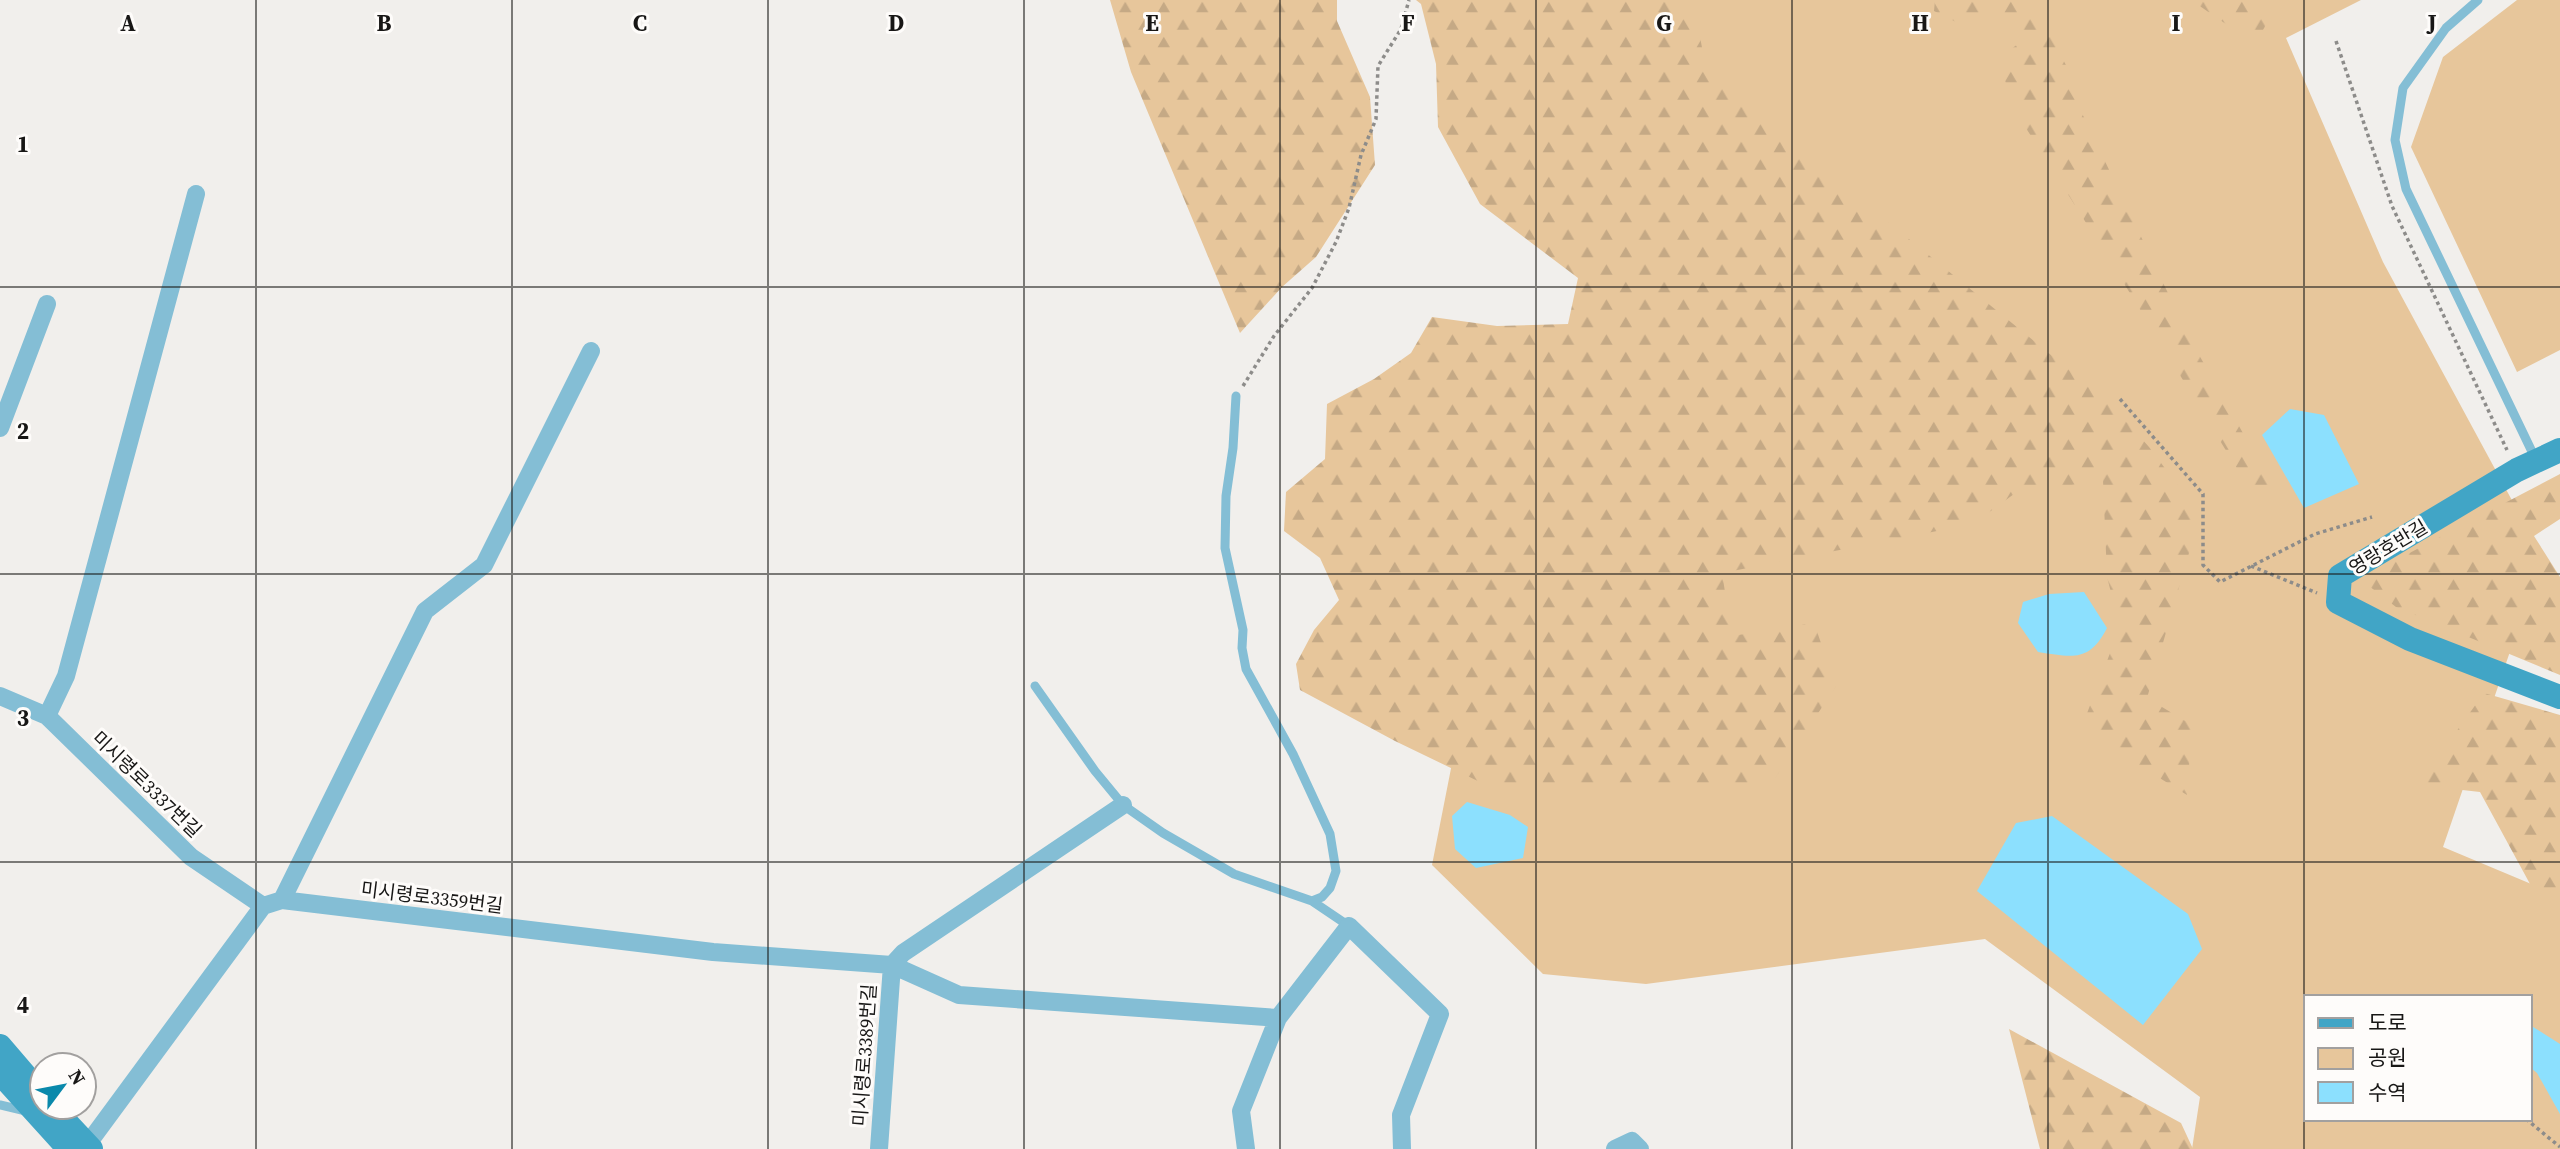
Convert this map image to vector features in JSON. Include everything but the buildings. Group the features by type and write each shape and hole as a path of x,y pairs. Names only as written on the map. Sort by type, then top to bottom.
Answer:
{"street":[{"path":"47,716 66,676 196,194"},
{"path":"0,428 47,304"},
{"path":"282,900 425,611 484,565 591,351"},
{"name":"영랑호반길","path":"2337,602 2340,576 2536,460 2560,450"},
{"path":"2337,602 2410,639 2560,697"},
{"name":"미시령로3337번길","path":"0,696 47,716 191,857 263,906"},
{"path":"892,965 903,953 1123,806"},
{"name":"미시령로3359번길","path":"263,906 282,900 713,952 892,965 959,995 1278,1018"},
{"path":"58,1121 83,1148 263,906"},
{"path":"1246,1149 1241,1111 1278,1018 1349,926 1440,1014 1401,1115 1402,1149"},
{"name":"미시령로3389번길","path":"879,1149 892,965"},
{"path":"0,1046 28,1084"},
{"path":"0,1073 28,1094"},
{"path":"1615,1149 1632,1141 1640,1149"}],"lane":[{"path":"2479,0 2446,28 2403,88 2395,140 2406,189 2536,460"},
{"path":"1236,396 1233,448 1226,496 1225,548 1242,630 1246,669 1293,754 1330,834 1336,871 1330,888 1322,897 1312,901"},
{"path":"1035,685 1123,806 1163,833 1234,874 1312,901 1349,926"},
{"path":"0,1105 28,1105"}],"path":[{"path":"1236,396 1274,336 1312,288 1336,242 1349,208 1361,155 1376,119 1378,66 1401,29 1409,0"},
{"path":"2120,399 2203,494 2203,565 2220,582 2315,534 2372,517"},
{"path":"2251,566 2337,602"},
{"path":"2528,1121 2560,1147"}],"green space":[{"path":"1110,0 1337,0 1337,21 1370,97 1375,165 1316,257 1282,287 1240,333 1131,72"},
{"path":"1416,0 1693,0 1707,74 2111,404 2149,447 2200,515 2147,698 2192,725 2187,795 2081,729 2120,627 2107,577 2103,480 2014,494 1973,524 1722,573 1732,636 1814,623 1836,686 1768,789 1484,784 1395,741 1300,690 1296,664 1314,630 1339,600 1320,558 1284,531 1286,492 1325,459 1327,404 1374,379 1411,353 1432,317 1497,326 1568,324 1578,278 1480,204 1438,127 1436,64 1421,4"},
{"path":"1675,0 2361,0 2286,38 2383,262 2521,517 2515,637 2443,847 2560,896 2560,1149 2192,1149 2200,1097 1985,939 1646,984 1543,974 1432,865 1457,738 1634,667 1694,98"},
{"path":"1935,0 2033,0 2076,85 2068,84 2189,337 2276,492 2258,503 2012,106 1999,58 2022,41 1998,10 1962,25 1934,11"},
{"path":"2191,0 2280,0 2255,44"},
{"path":"2517,0 2560,0 2560,350 2517,372 2411,147 2443,57"},
{"path":"2560,474 2560,519 2534,536 2560,577 2560,675 2396,607 2360,579"},
{"path":"2484,693 2560,715 2560,912 2530,884 2480,792 2418,785"},
{"path":"2009,1029 2181,1123 2193,1149 2040,1149"}],"water":[{"path":"2290,409 2324,415 2359,484 2304,508 2262,435"},
{"path":"2084,592 2107,628 2100,639 2093,647 2078,655 2038,652 2018,623 2023,602 2049,594"},
{"path":"1467,802 1510,815 1528,827 1523,858 1476,868 1455,849 1452,816"},
{"path":"2052,816 2188,914 2202,949 2143,1025 1977,891 2016,823"},
{"path":"2532,1026 2560,1044 2560,1114 2532,1069"}]}
